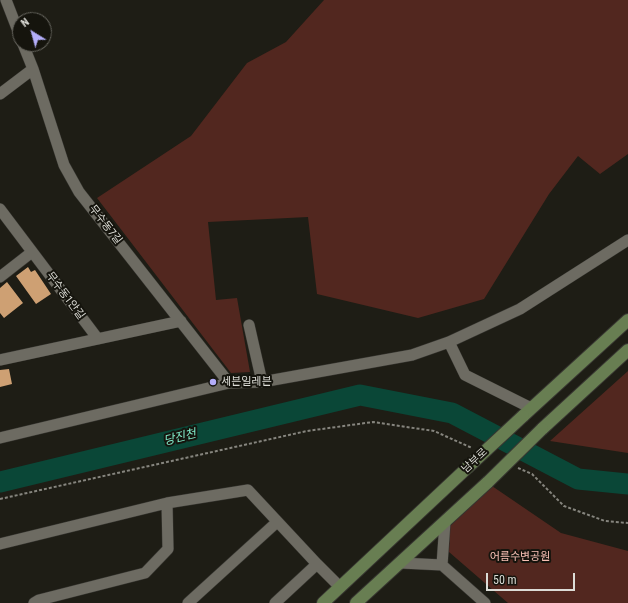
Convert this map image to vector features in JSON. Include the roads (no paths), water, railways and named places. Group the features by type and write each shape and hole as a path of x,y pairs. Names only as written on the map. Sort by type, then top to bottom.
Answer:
{"main road":[{"name":"남부로","path":"323,603 527,412 628,320"},
{"path":"356,603 401,563 488,482 542,429 628,350"}],"street":[{"path":"6,0 12,15"},
{"name":"무수동7길","path":"26,52 64,165 79,192 229,383"},
{"path":"0,94 33,69"},
{"name":"무수동1안길","path":"0,209 98,339"},
{"path":"0,438 229,383 262,382 412,355 449,342 520,309 628,240"},
{"path":"0,277 32,252"},
{"path":"0,360 181,321"},
{"path":"249,325 262,382"},
{"path":"449,342 465,375 527,412"},
{"path":"0,544 167,503 248,490 340,587"},
{"path":"34,603 40,600 145,573 168,549 167,503"},
{"path":"188,603 278,522"},
{"path":"442,565 445,522"},
{"path":"401,563 442,565 485,603"},
{"path":"275,603 317,564"}],"waterway":[{"name":"당진천","path":"0,482 360,395 452,413 578,479 628,484"}],"place":[{"name":"세븐일레븐","path":"213,382"}],"park label":[{"name":"어름수변공원","path":"520,557"}]}
